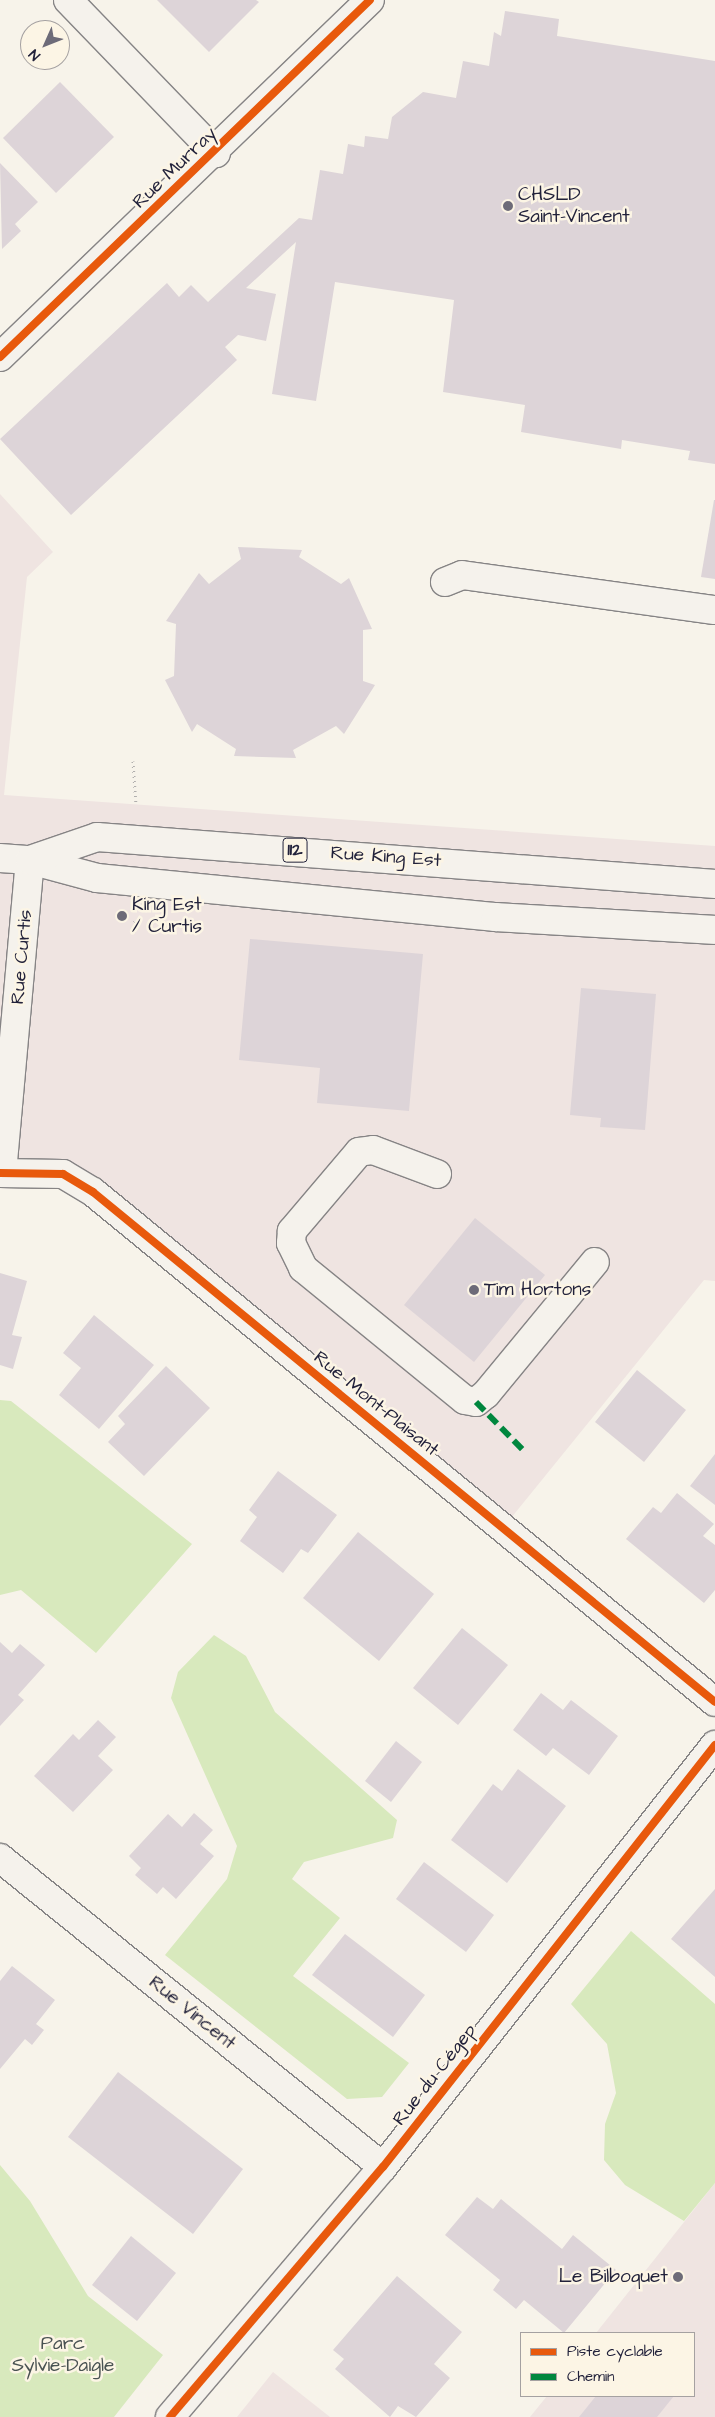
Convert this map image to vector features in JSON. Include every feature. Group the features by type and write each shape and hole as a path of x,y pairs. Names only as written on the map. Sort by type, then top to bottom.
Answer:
{"street":[{"path":"68,0 216,153"},
{"name":"Rue Murray","path":"0,357 216,153 370,0"},
{"path":"445,582 462,575 715,610"},
{"name":"Rue King Est","path":"30,860 97,837 715,884"},
{"name":"Rue King Est","path":"0,858 30,860 97,878 496,917 715,930"},
{"name":"Rue Curtis","path":"1,1173 30,860"},
{"path":"437,1174 372,1150 359,1152 292,1231 291,1243 303,1268 465,1400 476,1402 486,1394 595,1262"},
{"name":"Rue Mont-Plaisant","path":"1,1173 64,1174 93,1192 715,1702"},
{"name":"Rue du Cégep","path":"170,2417 383,2167 715,1745"},
{"name":"Rue Vincent","path":"0,1858 383,2167"}],"path":[{"path":"133,761 138,840"}],"shaded area":[{"path":"0,494 53,552 27,577 4,795 715,846 715,1281 704,1280 503,1528 93,1192 0,1173"},
{"name":"Le Bilboquet","path":"715,2183 715,2417 530,2417 546,2397 695,2397 695,2332 597,2332"},
{"path":"273,2372 330,2417 237,2417"}],"green space":[{"path":"0,1400 11,1401 192,1544 96,1653 21,1590 0,1595"},
{"path":"214,1635 246,1656 275,1712 397,1820 393,1838 304,1862 292,1879 340,1918 293,1976 409,2063 382,2097 347,2099 165,1955 227,1879 237,1846 171,1698 178,1672"},
{"path":"631,1931 715,2004 715,2183 684,2221 625,2185 604,2160 605,2124 616,2093 607,2044 571,2004"},
{"name":"Parc Sylvie-Daigle","path":"0,2165 30,2201 88,2296 163,2355 114,2417 0,2417"}],"building":[{"path":"157,0 256,0 259,2 209,52"},
{"path":"505,11 559,19 557,36 715,61 715,464 688,460 690,451 622,440 621,449 521,432 525,405 443,392 454,300 335,282 316,401 272,394 296,242 246,288 276,294 266,341 238,335 225,347 237,360 71,515 0,439 167,283 179,297 191,285 208,302 299,218 312,220 320,170 343,174 348,144 364,147 365,136 388,139 392,117 423,92 456,98 463,61 489,66 494,32 501,36"},
{"path":"60,82 114,137 56,193 3,138"},
{"path":"0,163 38,202 15,224 21,231 2,249"},
{"path":"715,500 715,579 701,577"},
{"path":"238,547 302,550 299,557 341,584 349,578 372,629 363,630 363,681 375,685 344,734 336,726 293,750 296,758 234,756 236,749 197,724 192,732 165,680 174,676 176,624 166,621 199,573 209,584 241,559"},
{"path":"250,939 423,954 409,1111 317,1103 320,1068 239,1060"},
{"path":"581,988 656,994 645,1130 600,1127 601,1118 570,1115"},
{"name":"Tim Hortons","path":"475,1218 545,1275 474,1362 404,1305"},
{"path":"0,1273 27,1281 12,1335 22,1337 13,1369 0,1365"},
{"path":"94,1315 154,1365 99,1429 59,1395 81,1368 63,1353"},
{"path":"166,1366 210,1408 144,1476 108,1442 125,1424 118,1416"},
{"path":"637,1370 686,1410 644,1462 595,1422"},
{"path":"715,1454 715,1505 690,1486"},
{"path":"278,1471 337,1515 308,1553 301,1549 283,1573 240,1541 257,1517 249,1510"},
{"path":"677,1493 714,1524 703,1536 715,1545 715,1590 704,1603 626,1539 653,1507 661,1513"},
{"path":"358,1532 434,1594 379,1661 303,1598"},
{"path":"462,1628 508,1665 458,1725 413,1688"},
{"path":"0,1642 12,1653 20,1644 45,1665 18,1695 24,1700 0,1726"},
{"path":"541,1693 563,1710 571,1700 618,1736 589,1775 553,1748 546,1756 513,1730"},
{"path":"98,1720 116,1737 98,1756 113,1770 73,1812 34,1776 73,1734 79,1740"},
{"path":"396,1741 422,1762 391,1802 365,1781"},
{"path":"518,1769 566,1806 507,1883 451,1840 493,1784 502,1791"},
{"path":"194,1813 213,1830 200,1844 214,1856 176,1899 163,1887 157,1894 135,1875 141,1868 129,1856 168,1814 182,1827"},
{"path":"424,1862 494,1915 466,1952 396,1899"},
{"path":"715,1889 715,1977 671,1939"},
{"path":"345,1934 425,1995 393,2037 312,1975"},
{"path":"12,1966 55,2000 36,2024 44,2030 32,2045 25,2039 0,2069 0,1981"},
{"path":"118,2072 243,2169 193,2234 68,2137"},
{"path":"477,2197 493,2209 501,2199 562,2249 573,2235 616,2270 565,2332 563,2332 524,2300 516,2309 493,2290 500,2280 445,2235"},
{"path":"131,2236 176,2273 137,2321 92,2285"},
{"path":"397,2276 462,2332 434,2364 450,2378 416,2417 398,2406 390,2417 335,2369 344,2359 333,2350"},
{"path":"595,2397 673,2397 657,2417 579,2417"}],"marked path":[{"path":"476,1402 523,1450"}],"cycle path":[{"path":"0,357 370,0"},
{"path":"0,1173 63,1174 93,1192 715,1702"},
{"path":"170,2417 383,2167 715,1745"}],"place":[{"name":"CHSLD Saint-Vincent","path":"508,206"},
{"name":"King Est / Curtis","path":"122,916"},
{"name":"Tim Hortons","path":"474,1290"},
{"name":"Le Bilboquet","path":"678,2277"}]}
